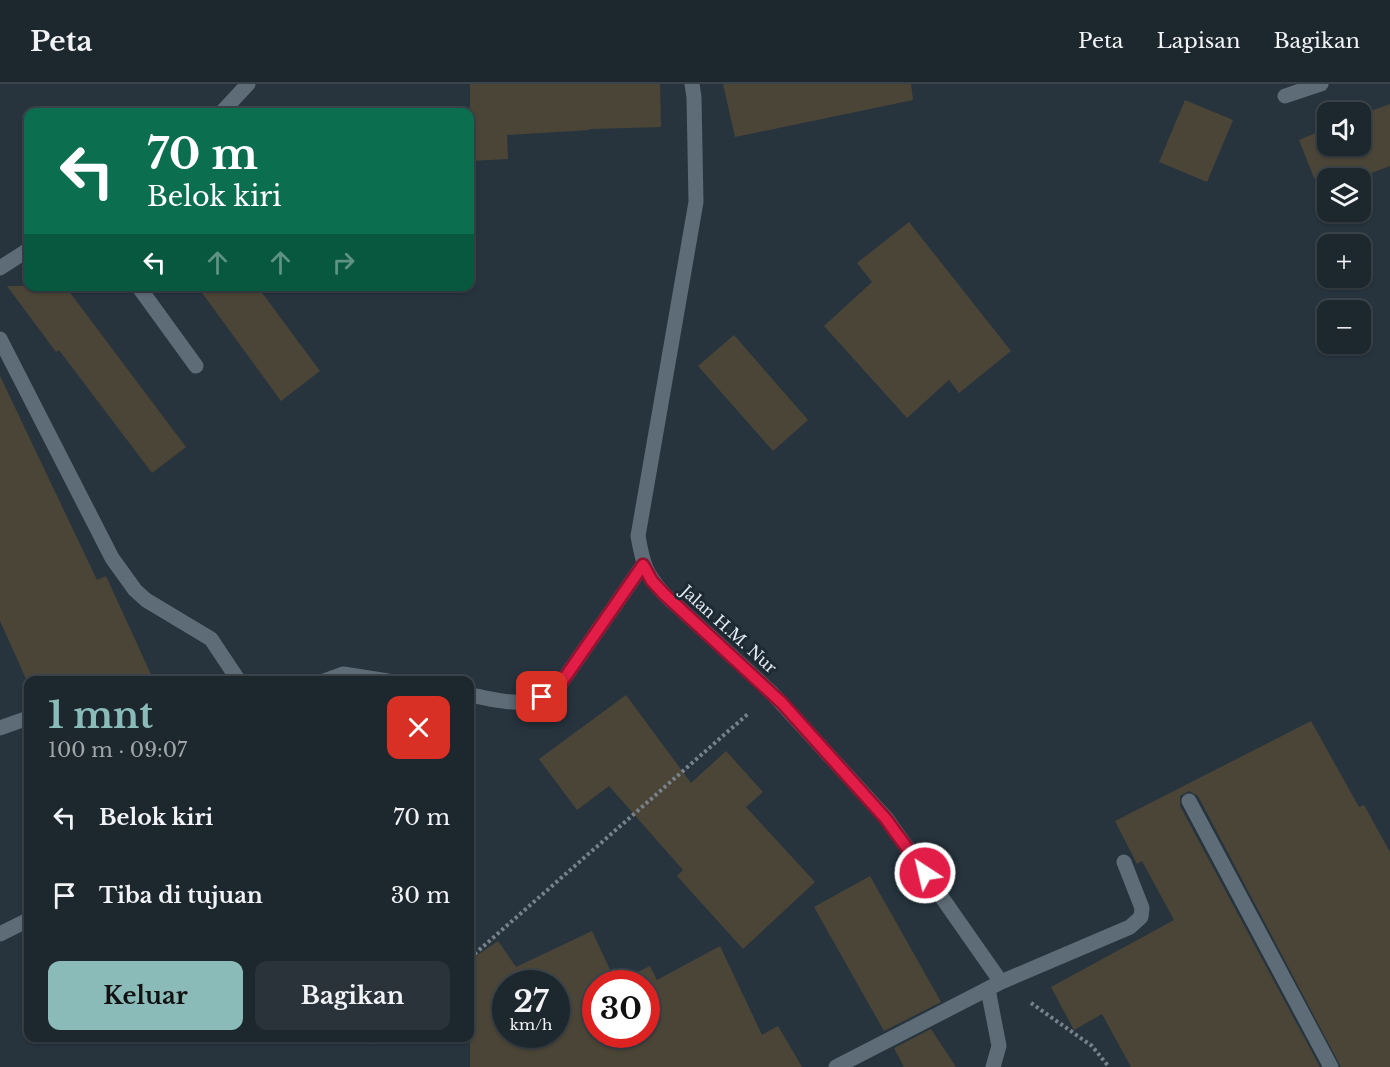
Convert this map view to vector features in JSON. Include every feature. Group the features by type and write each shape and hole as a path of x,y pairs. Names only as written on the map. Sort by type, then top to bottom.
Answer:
{"street":[{"path":"226,108 248,84"},
{"name":"Jalan H.M. Nur","path":"692,84 696,202 638,536 643,565 652,581 664,594 772,693 886,819 995,985"},
{"path":"1285,96 1321,84"},
{"path":"0,268 24,253"},
{"path":"142,291 196,366"},
{"path":"0,339 112,558 122,573 146,600 211,639 236,676"},
{"path":"474,696 511,701 530,701 542,697 559,686 643,565"},
{"path":"338,676 344,674 357,676"},
{"path":"0,728 24,719"},
{"path":"1189,801 1331,1067"},
{"path":"836,1067 995,985 1130,927 1141,917 1142,908 1124,862"},
{"path":"0,934 24,922"},
{"path":"993,1067 999,1046 995,985"}],"path":[{"path":"474,954 772,693"},
{"path":"995,985 1092,1046 1109,1067"}],"building":[{"path":"470,84 660,84 661,127 507,135 508,159 474,161 474,108 470,108"},
{"path":"723,84 911,84 913,100 735,137"},
{"path":"1185,100 1233,120 1207,182 1159,162"},
{"path":"1390,104 1390,166 1371,173 1371,168 1317,168 1317,178 1314,178 1299,140 1317,133 1317,156 1371,156 1371,111"},
{"path":"909,222 1011,351 959,393 949,380 907,418 824,326 872,282 857,263"},
{"path":"7,286 24,286 24,291 69,291 186,447 152,473 59,350 56,352"},
{"path":"201,291 261,291 320,371 281,401"},
{"path":"734,335 808,420 773,451 698,366"},
{"path":"0,376 97,580 106,576 152,676 25,676 0,621"},
{"path":"626,695 691,783 726,751 763,792 746,807 815,882 743,949 677,876 683,870 609,786 577,810 539,759"},
{"path":"1311,721 1359,807 1364,805 1390,852 1390,1067 1341,1067 1198,796 1189,791 1180,796 1180,806 1320,1067 1131,1067 1102,1014 1074,1030 1051,987 1174,920 1142,861 1137,864 1115,821"},
{"path":"870,876 941,1002 884,1031 814,907"},
{"path":"592,931 610,970 582,970 582,1048 660,1048 660,978 720,946 762,1035 778,1026 802,1067 470,1067 470,1042 474,1042 474,957 498,941 516,967"},
{"path":"931,1029 956,1067 904,1067 894,1048"}],"route":[{"path":"542,697 559,686 643,565 652,581 664,594 782,703 886,819 925,873"}]}
